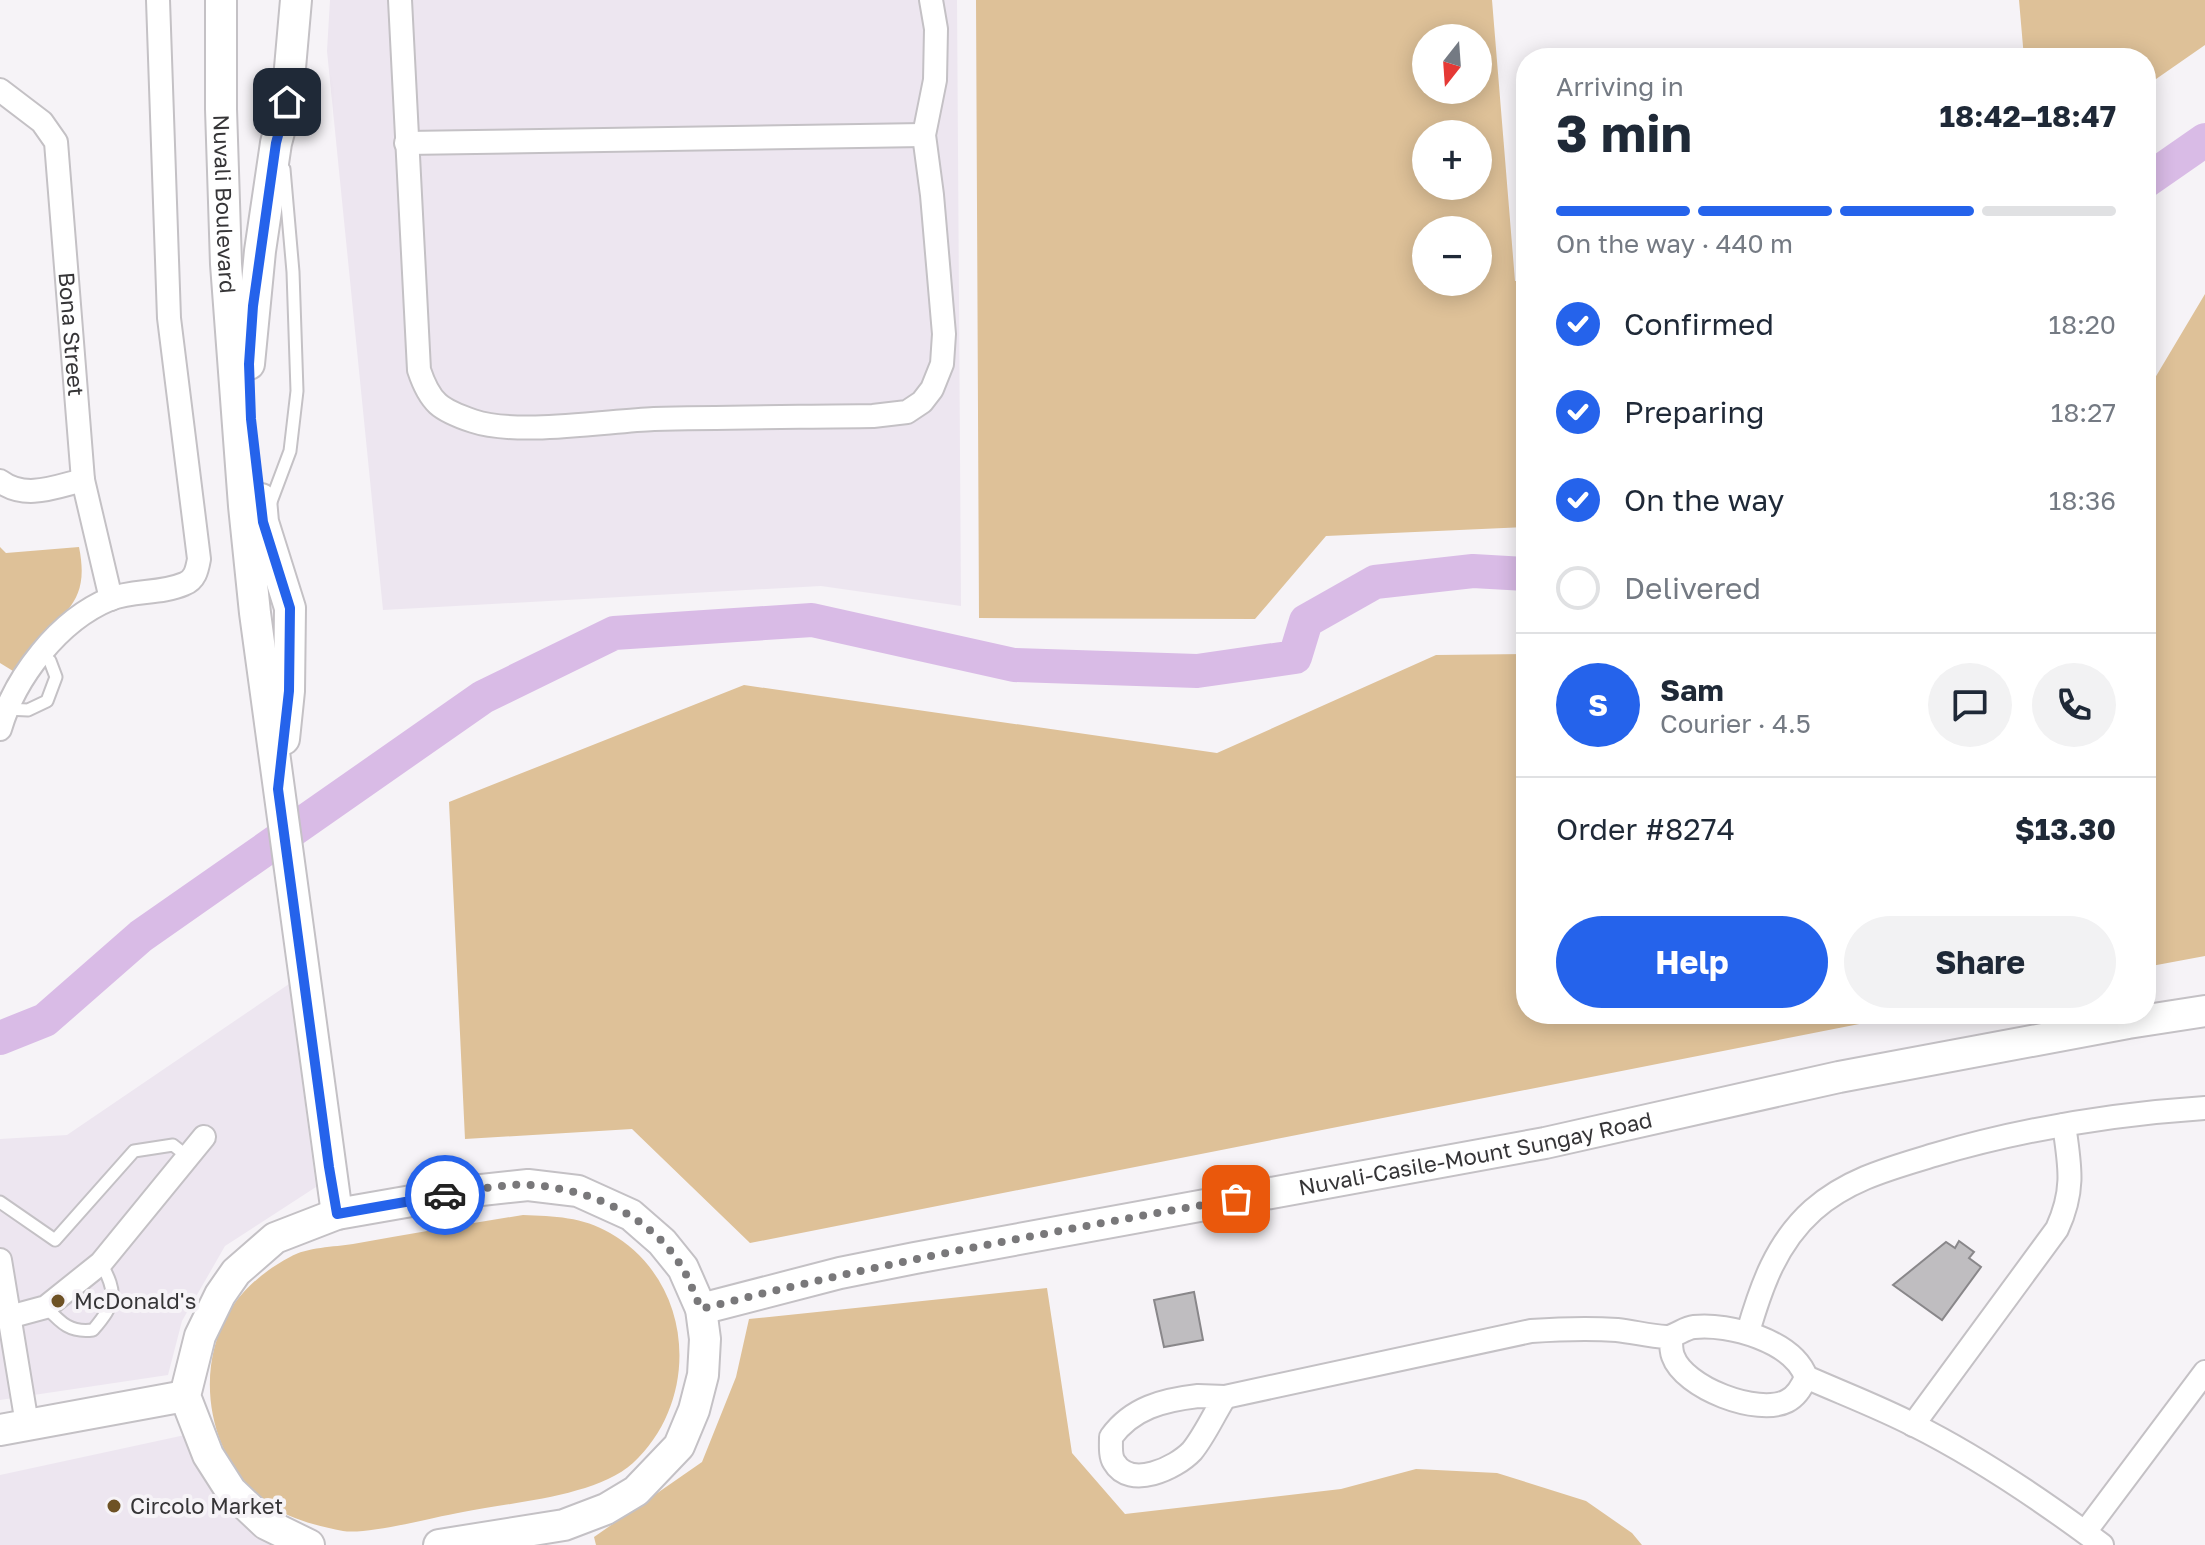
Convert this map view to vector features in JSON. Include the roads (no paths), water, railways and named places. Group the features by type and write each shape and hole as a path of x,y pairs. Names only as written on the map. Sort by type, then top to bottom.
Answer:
{"main road":[{"name":"Nuvali Boulevard","path":"221,0 222,124 249,364 251,419 263,522 290,608 289,691 280,800"},
{"name":"Nuvali Boulevard","path":"296,0 287,102 242,307 244,506 280,800 337,1214"},
{"name":"Nuvali-Casile-Mount Sungay Road","path":"2156,1019 2205,1011"},
{"name":"Nuvali-Casile-Mount Sungay Road","path":"701,1309 840,1273 1545,1143 1839,1077 2123,1024"},
{"path":"309,1545 266,1524 231,1491 208,1455 185,1396 200,1336 220,1295 236,1272 275,1238 337,1214 463,1192 528,1185 578,1191 631,1215 662,1242 683,1268 701,1309 705,1339 703,1375 694,1410 679,1446 636,1491 566,1535 439,1545"},
{"path":"13,1427 185,1396"}],"street":[{"path":"3,719 24,676 56,637 82,615 111,599 187,584 197,573 199,559 169,318 158,0 140,0"},
{"path":"400,0 419,370 427,394 443,409 475,422 519,427 655,419 873,416 907,412 922,402 932,389 942,364 944,334 924,135 935,80 936,29 931,0"},
{"name":"Bona Street","path":"0,90 42,122 56,142 83,480 111,599"},
{"path":"406,143 924,135"},
{"path":"0,481 8,487 34,493 83,480"},
{"path":"1748,1332 1770,1266 1796,1229 1831,1195 1850,1184 1902,1164 1955,1149 2064,1125 2205,1108"},
{"path":"1913,1425 2057,1229 2065,1212 2071,1182 2064,1125"},
{"path":"9,1317 46,1307 101,1263 204,1137"},
{"path":"0,1260 9,1317 13,1427"},
{"path":"1225,1397 1191,1452 1177,1463 1159,1472 1140,1475 1124,1472 1114,1462 1111,1437 1118,1427 1140,1411 1173,1399 1225,1397 1531,1331 1578,1328 1671,1338 1682,1330 1698,1327 1748,1332 1792,1357 1806,1377 1913,1425 2001,1476 2093,1539 2205,1372"},
{"path":"1671,1338 1673,1357 1692,1380 1735,1401 1776,1405 1789,1401 1801,1390 1806,1377"}],"lane":[{"path":"263,522 290,451 297,391 293,272 284,163 276,143"},
{"path":"3,719 47,701 56,677 50,661 42,655"},
{"path":"0,1202 55,1240 134,1151 173,1145 188,1157"},
{"path":"46,1307 59,1321 78,1332 93,1330 105,1316 114,1296 113,1285 101,1263"}],"waterway":[{"path":"2156,174 2205,140"},
{"path":"0,1038 45,1020 141,936 483,697 614,633 812,620 1014,665 1197,671 1295,657 1306,621 1375,582 1473,571 1516,573"}],"place":[{"name":"McDonald's","path":"58,1301"},
{"name":"Circolo Market","path":"114,1506"}]}
